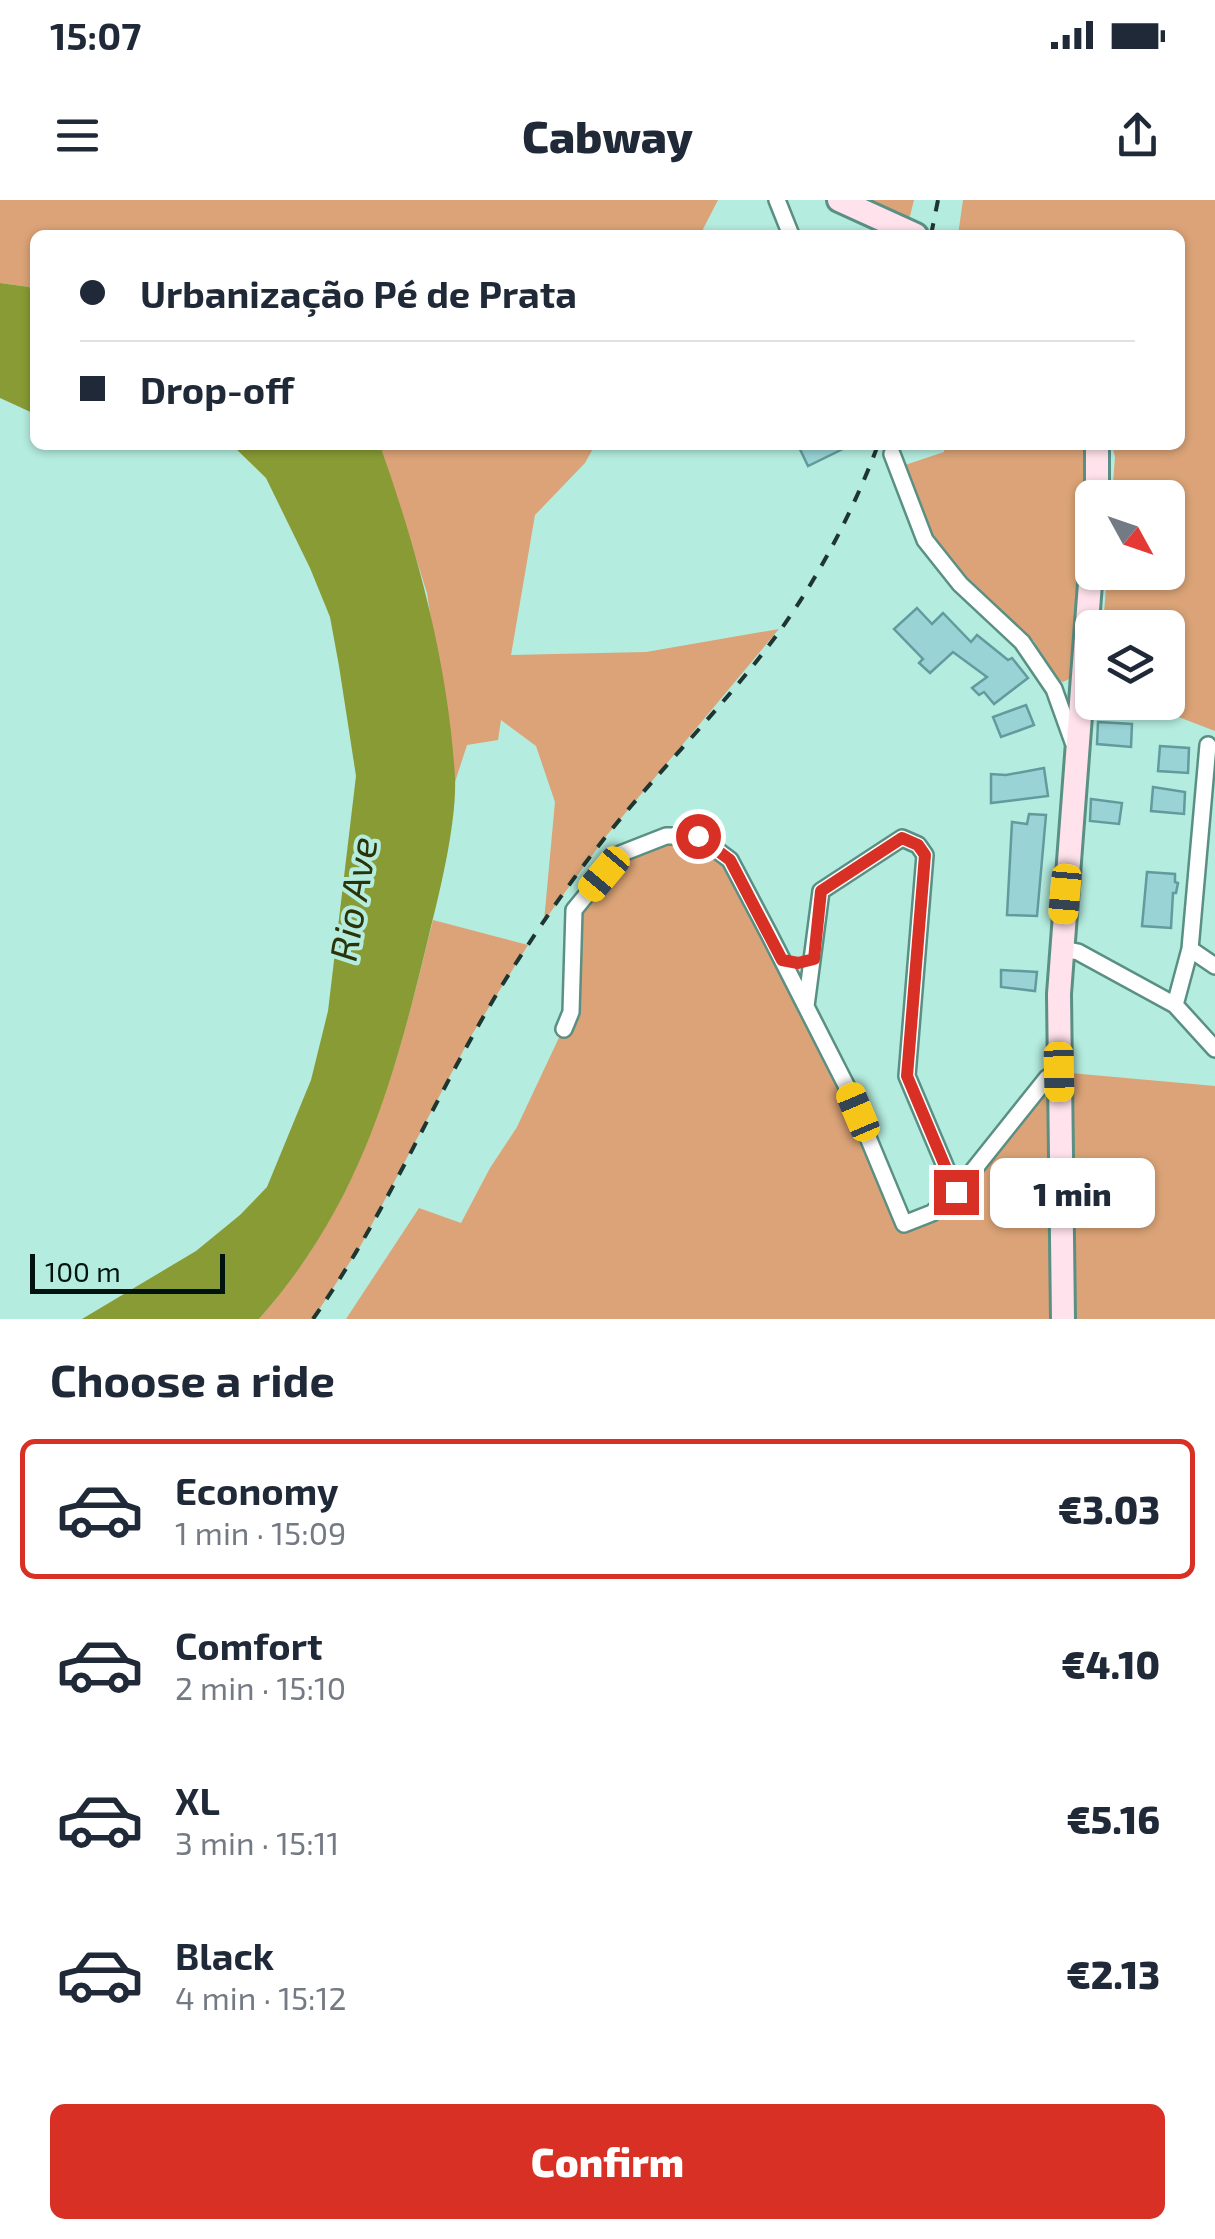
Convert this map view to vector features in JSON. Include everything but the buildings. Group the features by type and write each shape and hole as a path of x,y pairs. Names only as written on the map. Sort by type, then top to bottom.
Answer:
{"street":[{"path":"777,200 789,230"},
{"path":"839,200 904,230"},
{"path":"1097,450 1097,480"},
{"path":"892,454 926,540 960,584 1022,642 1054,690 1077,757"},
{"path":"1054,690 1068,694 1075,690"},
{"path":"1063,1319 1059,1082 1062,949 1080,720"},
{"path":"1175,1005 1190,949 1208,813 1208,744"},
{"path":"564,1029 570,1012 574,910 620,854 666,836 698,836 730,860 847,1087 904,1224 932,1213 956,1192 1047,1078 1059,1082"},
{"path":"806,1006 821,891 902,838 918,845 925,855 907,1076 956,1192"},
{"path":"1062,949 1078,952 1175,1005 1215,1049"},
{"path":"1190,949 1215,966"},
{"path":"782,960 798,963 814,959"}],"shaded area":[{"path":"0,200 718,200 703,230 30,230 30,289 0,283"},
{"path":"860,200 914,200 909,220"},
{"path":"963,200 1215,200 1215,731 1185,719 1185,610 1104,610 1106,590 1185,590 1185,480 1113,480 1113,450 1185,450 1185,230 959,230"},
{"path":"382,450 592,450 585,463 535,515 511,655 646,652 779,629 607,835 544,921 555,802 536,746 501,720 498,740 467,745 455,782 427,593"},
{"path":"944,450 1085,450 1085,480 1075,480 1077,590 1071,678 1063,682 1050,676 1034,641 960,584 927,529 905,465"},
{"path":"698,836 730,860 769,934 904,1224 932,1213 1029,1102 1053,1092 1057,1319 346,1319 419,1208 461,1223 517,1127 571,1012 574,910 620,854"},
{"path":"433,920 528,945 471,1036 361,1245 313,1319 259,1319 325,1228 372,1131 405,1029"},
{"path":"1059,1072 1215,1086 1215,1319 1063,1319"}],"water":[{"path":"0,283 30,289 30,412 0,398"},
{"name":"Rio Ave","path":"237,450 382,450 419,567 446,692 455,795 438,898 402,1040 369,1138 324,1231 259,1319 82,1319 196,1251 267,1187 311,1080 328,1011 356,776 330,617 266,478"}],"railway":[{"path":"932,230 938,200"},
{"path":"313,1319 370,1228 472,1037 528,945 604,839 779,632 834,542 876,450"}],"route":[{"path":"698,836 730,860 782,960 798,963 814,959 821,891 902,838 918,845 925,855 907,1076 956,1192"}]}
